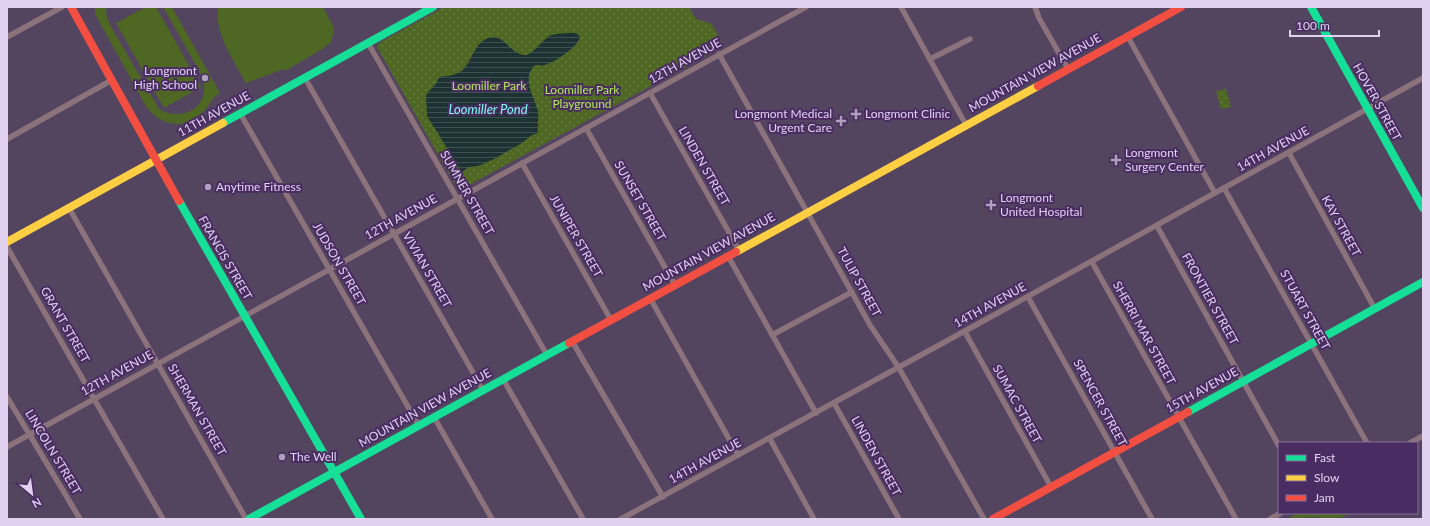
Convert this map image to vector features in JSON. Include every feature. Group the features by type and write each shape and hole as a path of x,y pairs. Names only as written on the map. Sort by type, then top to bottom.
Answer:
{"street":[{"path":"7,37 62,7"},
{"name":"FRANCIS STREET","path":"71,7 155,160 362,519"},
{"name":"11TH AVENUE","path":"7,242 433,7"},
{"name":"12TH AVENUE","path":"7,447 806,7"},
{"path":"901,7 966,125"},
{"path":"1035,7 1039,18 1068,69"},
{"name":"HOVER STREET","path":"1311,7 1423,208"},
{"name":"MOUNTAIN VIEW AVENUE","path":"248,519 1177,8"},
{"path":"1128,36 1215,193"},
{"path":"930,59 970,39"},
{"name":"SUMNER STREET","path":"368,42 547,355"},
{"name":"TULIP STREET","path":"719,54 870,325 899,368 984,519"},
{"name":"VIVIAN STREET","path":"305,78 483,390"},
{"name":"14TH AVENUE","path":"621,519 965,332 1423,78"},
{"path":"7,139 112,80"},
{"name":"LINDEN STREET","path":"650,93 739,250"},
{"name":"JUDSON STREET","path":"240,113 419,426"},
{"name":"SUNSET STREET","path":"586,128 675,285"},
{"name":"KAY STREET","path":"1289,153 1375,308"},
{"name":"JUNIPER STREET","path":"522,163 611,320"},
{"name":"STUART STREET","path":"1224,188 1366,442"},
{"name":"SHERMAN STREET","path":"69,208 248,519"},
{"name":"FRONTIER STREET","path":"1157,226 1278,444"},
{"name":"GRANT STREET","path":"7,247 163,519"},
{"path":"728,256 816,413"},
{"name":"SHERRI MAR STREET","path":"1092,262 1236,519"},
{"name":"15TH AVENUE","path":"993,519 1423,282"},
{"path":"772,335 852,292"},
{"name":"SPENCER STREET","path":"1028,297 1152,519"},
{"path":"650,298 738,455"},
{"name":"SUMAC STREET","path":"965,332 1051,487"},
{"path":"572,341 663,496"},
{"path":"503,379 583,519"},
{"name":"LINCOLN STREET","path":"7,397 80,519"},
{"name":"LINDEN STREET","path":"834,403 899,519"},
{"path":"434,417 492,519"},
{"path":"1412,442 1423,436"},
{"path":"770,439 814,519"},
{"path":"1270,519 1279,514"}],"green space":[{"path":"95,7 106,7 107,18 110,25 159,109 168,113 177,114 186,113 194,109 200,103 203,96 204,86 202,76 163,7 172,7 220,93 204,111 190,121 175,124 160,119 147,108 95,14"},
{"path":"146,7 156,7 201,87 164,108 116,23"},
{"path":"218,7 323,7 334,31 331,42 324,48 285,71 284,69 246,83 222,37 219,27"},
{"name":"Loomiller Park","path":"444,7 689,7 696,19 712,24 724,46 460,190 457,188 377,47 379,43"},
{"path":"1226,89 1231,107 1221,109 1216,91"},
{"path":"1296,514 1348,514 1339,519 1319,519 1318,517 1287,519"}],"water":[{"name":"Loomiller Pond","path":"573,33 578,34 580,37 571,49 549,63 544,65 535,65 531,70 529,82 538,111 538,133 532,135 522,143 494,159 478,166 469,167 462,172 427,116 426,96 436,84 439,77 453,75 464,69 481,42 492,37 502,40 515,51 526,55 531,53 549,36"}],"traffic: fast":[{"path":"223,123 433,7"},
{"path":"1311,7 1423,208"},
{"path":"179,201 361,519"},
{"path":"1188,412 1423,282"},
{"path":"249,519 569,343"}],"traffic: slow":[{"path":"736,252 1038,86"},
{"path":"7,242 223,123"}],"traffic: jam":[{"path":"71,7 179,201"},
{"path":"1038,86 1181,7"},
{"path":"569,343 736,252"},
{"path":"993,519 1188,412"}],"place":[{"name":"Longmont High School","path":"205,78"},
{"name":"Longmont Clinic","path":"856,114"},
{"name":"Longmont Medical Urgent Care","path":"841,121"},
{"name":"Longmont Surgery Center","path":"1116,160"},
{"name":"Anytime Fitness","path":"208,187"},
{"name":"Longmont United Hospital","path":"991,205"},
{"name":"The Well","path":"282,457"}],"park label":[{"name":"Loomiller Park Playground","path":"582,97"}]}
